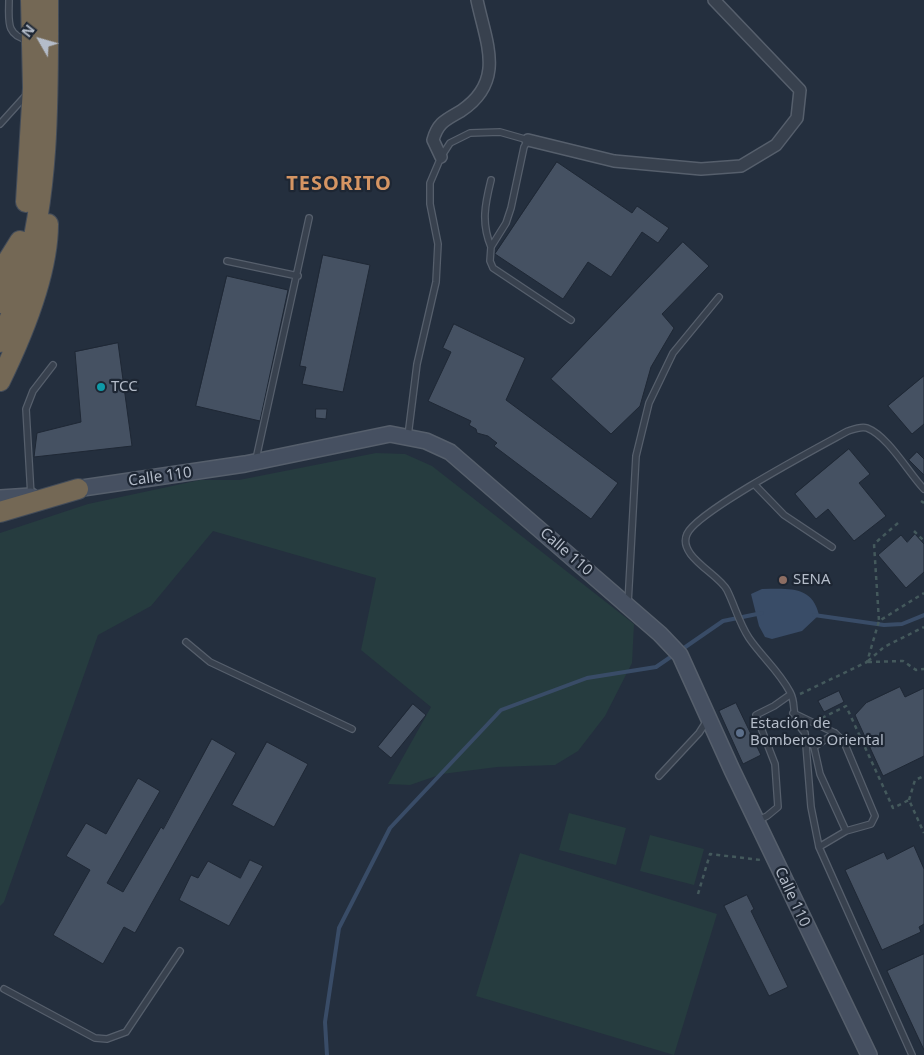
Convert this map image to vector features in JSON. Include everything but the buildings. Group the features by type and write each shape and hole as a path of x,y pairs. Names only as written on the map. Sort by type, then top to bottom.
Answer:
{"highway":[{"path":"0,342 6,302 20,241 27,188 33,88 31,0"},
{"path":"6,302 29,258 41,182 46,145 48,0"},
{"path":"0,381 21,335 44,258 48,226 41,182"},
{"path":"2,262 20,241"},
{"path":"0,512 78,489"}],"main road":[{"name":"Calle 110","path":"0,498 23,497 255,462 390,434 426,441 450,452 628,606 680,655 756,821 869,1055"},
{"path":"0,491 23,497"}],"street":[{"path":"441,157 433,140 437,126 467,107 483,91 489,77 490,61 477,0"},
{"path":"528,140 614,160 701,169 741,166 776,145 797,118 800,90 714,0"}],"lane":[{"path":"9,0 8,26 12,34 19,39 31,41"},
{"path":"0,124 33,88"},
{"path":"408,436 417,364 436,282 438,244 430,204 430,182 441,157 450,143 470,133 500,132 528,140 524,147 506,223 491,247"},
{"path":"491,180 483,214 486,234 491,247 490,261 493,268 571,320"},
{"path":"255,462 310,218"},
{"path":"227,261 298,276"},
{"path":"628,606 636,456 650,403 673,353 719,297"},
{"path":"23,497 26,409 33,391 53,364"},
{"path":"846,831 820,774 814,747 797,724 793,713 791,694 779,674 750,639 740,622 726,588 688,550 686,537 692,525 754,484 848,431 859,427 867,428 877,435 924,489"},
{"path":"754,484 784,514 832,547"},
{"path":"186,642 210,662 352,729"},
{"path":"756,821 767,816 778,807 775,764 756,715 774,706 791,694"},
{"path":"793,713 835,733 844,742 875,816 871,824 846,831 819,847"},
{"path":"659,776 699,733 708,718"},
{"path":"805,733 811,807 819,847 912,1055"},
{"path":"814,747 835,733"},
{"path":"4,989 95,1038 107,1040 126,1032 180,951"}],"path":[{"path":"867,662 879,621 874,544 898,523"},
{"path":"914,531 924,541"},
{"path":"879,621 924,593"},
{"path":"791,694 800,694 867,662 884,647 924,627"},
{"path":"867,662 903,661 916,670 924,669"},
{"path":"800,694 803,703"},
{"path":"814,715 822,718 846,706 893,808 909,800"},
{"path":"924,776 915,780 909,800 924,833"},
{"path":"698,894 710,854 764,860"}],"green space":[{"path":"376,453 405,454 432,466 634,624 632,663 605,716 578,751 555,765 497,767 442,774 410,785 388,784 431,707 361,650 376,578 213,531 151,606 98,635 4,902 0,906 0,533 88,504 200,480 239,480"},
{"path":"569,813 626,828 616,865 559,850"},
{"path":"650,835 704,849 694,885 640,871"},
{"path":"520,853 717,914 674,1055 476,996"}],"water":[{"path":"762,589 790,589 805,594 816,605 819,615 802,631 772,639 765,637 759,626 751,594"}],"waterway":[{"path":"681,650 723,621 762,613"},
{"path":"814,615 884,625 902,624 924,615"},
{"path":"327,1055 325,1022 339,928 390,828 501,710 587,678 656,667 675,654"}],"place":[{"name":"TCC","path":"101,387"},
{"name":"SENA","path":"783,580"},
{"name":"Estación de Bomberos Oriental","path":"740,733"}],"district":[{"name":"TESORITO","path":"339,184"}]}
